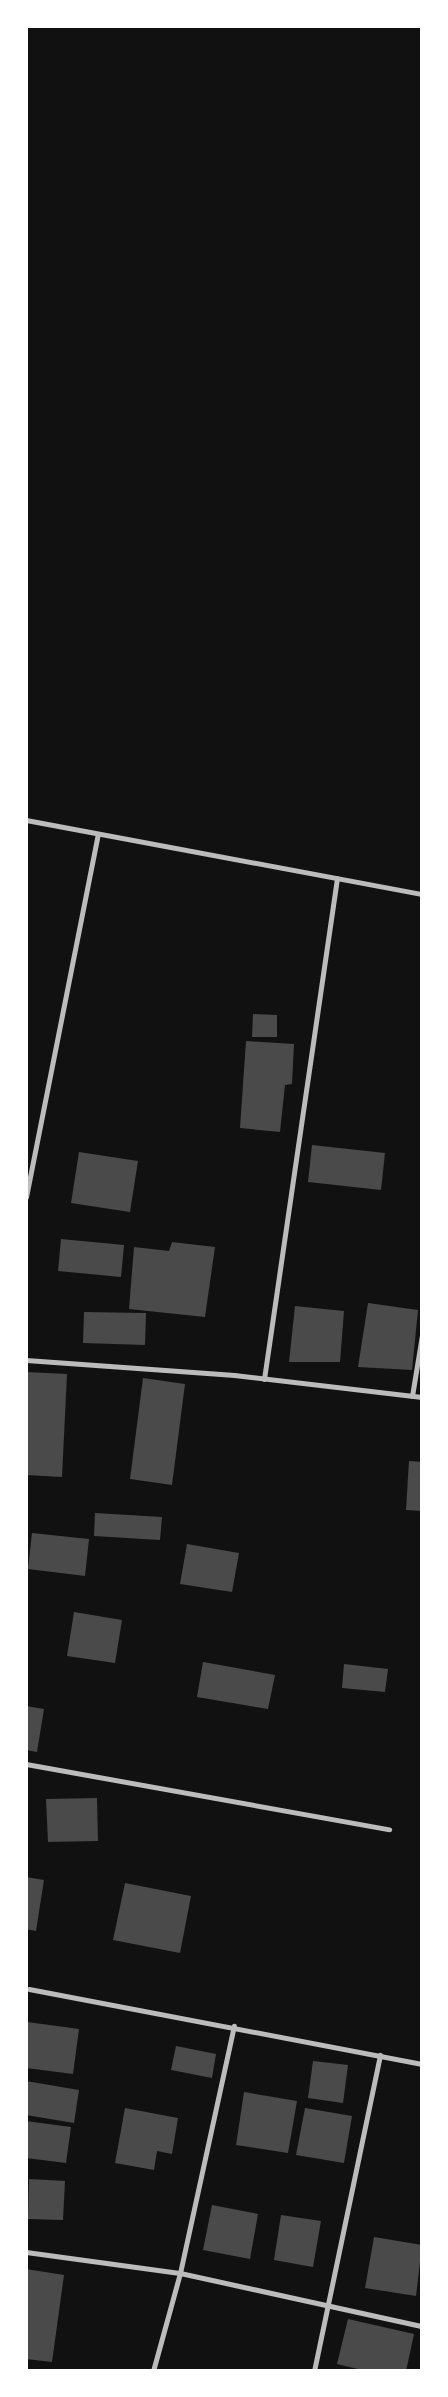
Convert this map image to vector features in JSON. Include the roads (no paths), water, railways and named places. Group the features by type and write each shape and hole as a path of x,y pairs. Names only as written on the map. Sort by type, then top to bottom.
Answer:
{"street":[{"path":"26,820 422,894"},
{"path":"26,1197 98,834"},
{"path":"264,1379 337,878"},
{"path":"412,1396 422,1335"},
{"path":"26,1360 264,1379 422,1398"},
{"path":"26,1764 389,1829"},
{"path":"29,1989 234,2026 422,2064"},
{"path":"153,2371 180,2273 234,2026"},
{"path":"314,2371 380,2055"},
{"path":"26,2252 180,2273 422,2326"}]}
